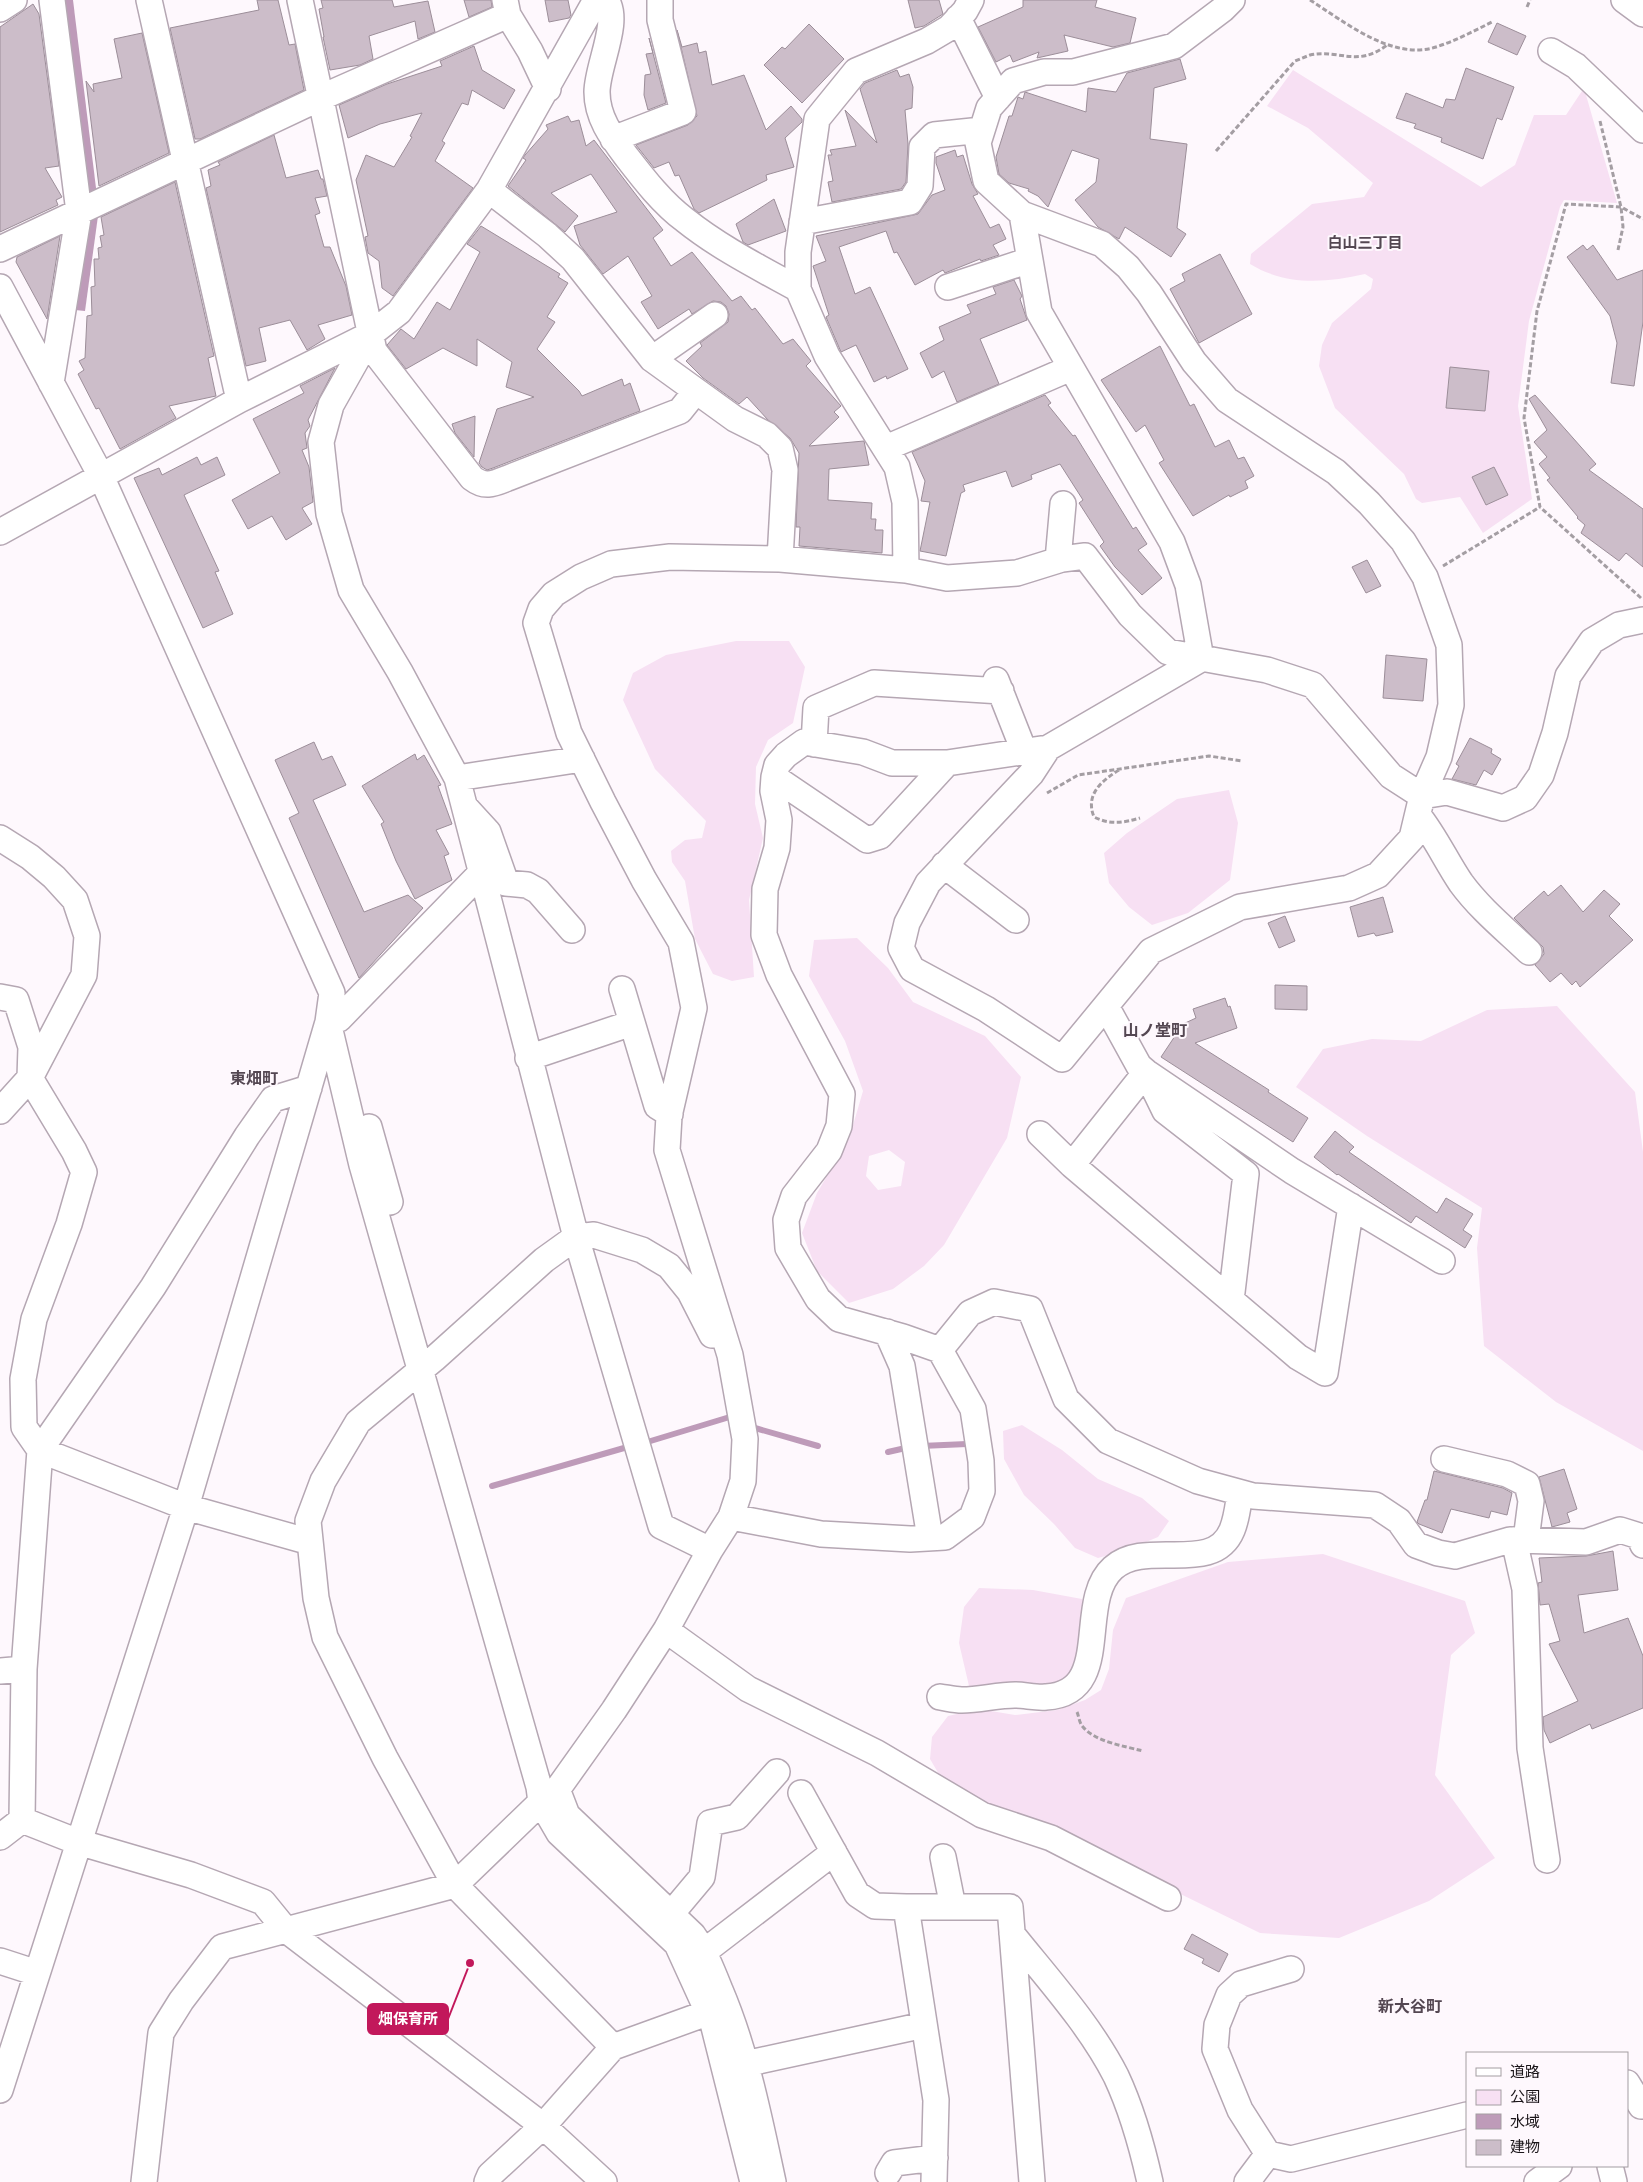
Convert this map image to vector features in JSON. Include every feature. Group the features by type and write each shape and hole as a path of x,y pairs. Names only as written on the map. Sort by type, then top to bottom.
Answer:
{"street":[{"path":"0,9 14,0"},
{"path":"51,383 79,212 52,0"},
{"path":"149,0 239,400"},
{"path":"300,0 374,351 464,470 480,484 490,485 499,482 680,411 696,391"},
{"path":"0,532 239,400 371,334 399,312 489,190 548,89 596,0"},
{"path":"606,0 611,7 610,29 597,91 600,115 613,139 643,179 684,220 735,255 798,289"},
{"path":"613,139 683,112 660,20 660,0"},
{"path":"1048,748 1015,792 928,883 908,923 901,948 912,969 986,1009 1062,1058 1151,951 1240,907 1348,888 1378,875 1412,838 1420,806 1439,757 1451,706 1449,645 1426,577 1403,541 1369,503 1336,472 1227,400 1194,362 1149,293 1128,267 1102,244 1022,214 986,181 978,144 990,108 1013,81 1044,72 1074,72 1174,46 1232,0"},
{"path":"1624,0 1643,14"},
{"path":"0,249 320,98 506,7 548,89"},
{"path":"906,570 905,502 897,467 827,356 798,289 798,252 817,119 856,71 927,41 949,28 965,9 998,98"},
{"path":"1551,51 1576,66 1643,130"},
{"path":"802,222 910,202 920,186 922,147 934,135 982,130"},
{"path":"489,190 547,235 573,259 652,359 735,419 767,435 780,448 785,470 780,559"},
{"path":"1022,214 1039,312 1172,542 1188,586 1201,659"},
{"path":"948,287 1030,260"},
{"path":"0,287 101,476 332,992 334,1020 539,1787 693,1935 704,1951 733,2020 773,2182"},
{"path":"652,359 715,315"},
{"path":"371,334 331,405 321,442 329,514 351,590 400,672 457,778 480,874 576,1237 661,1526 710,1550"},
{"path":"886,448 1071,368"},
{"path":"1058,560 1063,504"},
{"path":"144,2182 162,2033 181,2001 222,1947 455,1885 549,1796 614,1710 666,1630 710,1550 731,1517 743,1481 745,1439 730,1355 667,1150 670,1114 694,1008 681,942 644,880 569,733 536,623 541,609 554,594 581,577 611,564 670,557 780,559 906,570 947,578 1018,573 1058,560 1085,556 1130,615 1168,652 1266,670 1314,685 1391,776 1420,806 1428,827 1462,884 1478,903 1529,952"},
{"path":"1420,806 1447,792 1502,808 1525,798 1544,766 1555,733 1568,676 1592,641 1619,624 1643,620"},
{"path":"731,1517 821,1534 910,1539 945,1537 972,1517 982,1491 981,1461 973,1409 940,1350 887,1332 839,1319 818,1300 788,1248 786,1220 794,1196 829,1151 839,1126 842,1094 779,975 764,935 765,889 777,848 779,820 773,791 777,765 786,755 804,742 863,752 892,763 947,763 1048,748 1201,659"},
{"path":"814,744 816,708 874,684 998,685 1024,751"},
{"path":"457,778 582,759"},
{"path":"774,778 868,840 880,836 947,763"},
{"path":"463,805 488,832 506,883 527,885 538,891 572,930"},
{"path":"0,838 48,872 75,900 87,936 84,975 30,1078 0,1111"},
{"path":"944,865 1016,920"},
{"path":"0,2090 186,1507 308,1088 334,1020 480,874"},
{"path":"622,989 657,1106 670,1114"},
{"path":"0,997 16,1000 32,1047 30,1078 74,1151 84,1172 69,1224 34,1319 23,1379 24,1427 40,1450 186,1507 310,1542"},
{"path":"1106,1006 1139,1066 1146,1072 1292,1171 1442,1261"},
{"path":"528,1058 632,1023"},
{"path":"1072,1165 1146,1072"},
{"path":"1146,1072 1165,1111 1246,1174 1232,1292"},
{"path":"22,1820 24,1669 40,1450 153,1287 247,1136 273,1100 308,1088"},
{"path":"1040,1134 1072,1165 1298,1357 1325,1373 1350,1206"},
{"path":"613,2047 455,1885 390,1766 325,1637 316,1598 308,1522 323,1481 358,1422 427,1365 544,1260 576,1237 594,1235 642,1250 669,1266 690,1292 714,1339 730,1355"},
{"path":"940,1350 970,1313 994,1302 1030,1310 1066,1399 1108,1441 1198,1481 1253,1496 1375,1505 1399,1521 1416,1545 1438,1553 1455,1556 1520,1540 1586,1542 1620,1530 1640,1536 1643,1545"},
{"path":"887,1332 902,1366 930,1538"},
{"path":"1444,1459 1507,1474 1527,1484 1532,1502 1520,1540 1526,1589 1530,1748 1547,1860"},
{"path":"940,1696 962,1700 990,1696 1046,1698 1072,1690 1084,1674 1090,1652 1093,1616 1099,1589 1111,1569 1121,1561 1144,1554 1206,1554 1218,1549 1232,1531 1240,1493"},
{"path":"666,1630 748,1689 877,1753 982,1815 1051,1838 1168,1898"},
{"path":"0,1671 24,1669"},
{"path":"671,1914 702,1877 710,1823 737,1817 777,1772"},
{"path":"801,1793 858,1894 875,1906 1010,1907 1032,2182"},
{"path":"549,1796 559,1833 677,1944 706,2013 713,2023 753,2182"},
{"path":"22,1820 78,1842 191,1875 263,1902 285,1929 543,2126 604,2182"},
{"path":"0,1837 22,1820"},
{"path":"704,1951 834,1852"},
{"path":"943,1857 953,1907"},
{"path":"888,2173 894,2163 934,2170 936,2100 906,1907"},
{"path":"1012,1934 1086,2028 1116,2076 1142,2141 1150,2182"},
{"path":"0,1961 37,1973"},
{"path":"1291,1969 1241,1984 1229,1995 1217,2025 1215,2049 1240,2110 1268,2154 1291,2159 1466,2115"},
{"path":"487,2182 490,2175 543,2126 613,2047 706,2013"},
{"path":"745,2064 924,2025"},
{"path":"1628,2086 1637,2109"},
{"path":"1247,2182 1268,2154"},
{"path":"1537,2182 1558,2167"},
{"path":"1610,2167 1614,2182"}],"path":[{"path":"1310,0 1368,36 1395,49 1434,48 1492,22"},
{"path":"1527,7 1530,0"},
{"path":"1216,151 1295,61 1311,55 1362,58 1376,54 1387,45"},
{"path":"1599,116 1621,207 1623,226 1618,250"},
{"path":"1643,220 1621,207 1566,204 1537,311 1524,418 1540,507 1643,600"},
{"path":"1426,577 1540,507"},
{"path":"1046,793 1078,775 1209,756 1242,761"},
{"path":"1122,768 1096,788 1090,807 1094,817 1106,822 1125,822 1140,818"},
{"path":"1072,1690 1081,1725 1099,1737 1142,1751"}],"green space":[{"path":"1293,70 1481,187 1515,165 1534,115 1566,115 1584,88 1617,203 1564,200 1560,207 1529,321 1518,406 1532,499 1483,533 1460,497 1422,503 1416,499 1404,474 1335,408 1319,366 1322,345 1332,323 1371,289 1373,279 1365,274 1321,281 1306,281 1278,276 1250,264 1251,254 1312,204 1364,197 1373,183 1308,128 1267,106"},
{"path":"736,641 789,641 805,667 793,723 768,740 756,767 755,804 763,838 749,900 754,977 732,981 713,974 695,939 685,881 672,862 671,851 685,840 702,838 706,821 655,769 623,700 633,673 666,655"},
{"path":"1229,790 1238,823 1230,880 1188,913 1152,925 1129,907 1109,883 1104,853 1127,833 1177,799"},
{"path":"857,938 888,968 913,1002 985,1036 1021,1077 1007,1138 944,1245 924,1266 893,1289 849,1303 817,1271 802,1233 817,1193 849,1139 863,1091 845,1041 809,976 814,940","holes":["889,1150 905,1162 901,1186 878,1190 866,1176 869,1156"]},
{"path":"1557,1006 1635,1092 1643,1152 1643,1451 1556,1402 1484,1346 1477,1248 1482,1208 1367,1136 1296,1087 1323,1049 1372,1039 1421,1041 1487,1010"},
{"path":"1022,1425 1062,1450 1098,1479 1142,1498 1169,1521 1158,1537 1127,1550 1098,1558 1075,1548 1054,1524 1024,1495 1004,1459 1003,1431"},
{"path":"1323,1554 1465,1601 1475,1633 1451,1655 1435,1775 1495,1858 1429,1901 1339,1938 1260,1933 1048,1829 984,1808 940,1776 930,1759 932,1737 948,1716 979,1709 1015,1715 1057,1710 1085,1700 1101,1690 1109,1669 1113,1630 1126,1598 1228,1562"},
{"path":"979,1588 1033,1590 1082,1599 1088,1613 1086,1643 1078,1663 1065,1679 1051,1686 1041,1687 1000,1688 969,1686 959,1643 964,1607"}],"water":[{"path":"62,0 73,0 96,188 98,216 85,311 75,310"}],"building":[{"path":"257,0 278,0 289,45 295,44 304,90 200,139 195,139 170,28 259,10"},
{"path":"321,0 392,0 394,7 428,1 435,32 418,39 415,21 369,36 373,59 360,65 330,70 319,9 323,8"},
{"path":"464,0 491,0 492,7 469,17"},
{"path":"545,0 568,0 571,15 569,18 549,22"},
{"path":"908,0 939,0 943,14 924,26 915,28"},
{"path":"1023,0 1097,0 1095,7 1136,18 1130,43 1113,47 1064,35 1068,51 1037,58 1039,52 1013,62 1010,55 996,62 978,27 1023,7"},
{"path":"33,4 39,14 59,166 45,168 62,197 56,200 58,205 0,232 0,27"},
{"path":"1497,23 1526,36 1517,55 1488,42"},
{"path":"809,24 844,59 802,103 764,65 782,47 785,49"},
{"path":"677,30 682,47 697,43 699,53 706,51 712,85 744,75 766,130 791,106 802,119 802,122 785,138 794,167 766,175 767,180 699,213 694,209 679,175 675,176 669,162 654,168 636,145 688,125 697,116"},
{"path":"142,33 169,153 99,186 86,81 94,92 93,84 122,78 114,39"},
{"path":"474,46 482,70 515,90 504,109 472,90 468,105 462,103 442,141 445,143 435,161 473,188 393,296 382,288 379,261 368,253 365,237 368,236 356,180 366,155 394,167 412,137 410,136 422,113 380,124 348,138 339,105 387,84 442,66 440,61"},
{"path":"653,53 666,103 648,110 644,95 645,75 651,74 646,54"},
{"path":"1180,59 1186,79 1154,88 1150,139 1187,144 1177,228 1186,234 1171,257 1125,227 1119,239 1098,227 1075,200 1096,182 1099,159 1072,150 1048,207 1038,196 1028,191 1029,189 1009,183 999,174 996,157 1009,116 1012,116 1018,97 1023,99 1025,92 1086,112 1088,88 1116,92 1127,73"},
{"path":"1466,68 1514,87 1502,120 1497,118 1483,159 1441,142 1442,138 1414,128 1416,124 1396,118 1406,93 1443,108 1446,99 1455,100"},
{"path":"897,70 900,77 909,74 913,87 912,108 905,110 908,144 906,182 901,189 832,202 828,182 833,181 828,155 832,155 830,150 856,146 845,110 877,143 860,89 865,83"},
{"path":"568,116 571,122 579,120 586,146 594,140 663,230 653,238 671,266 692,252 732,301 741,296 752,310 755,308 783,344 793,339 811,361 806,366 841,406 834,412 839,417 809,446 864,441 869,465 829,469 828,500 872,503 871,519 876,519 875,530 883,530 882,553 799,546 800,527 796,527 799,453 790,438 768,420 747,397 739,404 703,378 686,361 702,346 700,343 728,322 729,314 726,306 721,302 713,301 692,314 689,309 658,329 641,302 652,296 628,256 603,274 580,245 574,226 617,212 591,174 551,193 578,216 565,232 508,186 526,160 523,158 525,155 548,129 546,125"},
{"path":"274,135 286,178 318,170 321,179 323,179 327,196 315,198 320,213 315,215 324,247 330,247 346,286 352,315 318,325 325,339 307,350 290,320 259,328 266,361 246,366 206,188 211,186 208,170 220,165 218,162"},
{"path":"955,150 957,157 963,155 972,184 978,194 973,196 990,228 999,224 1006,239 993,245 999,255 981,261 980,259 945,273 943,270 915,285 897,252 894,253 886,231 839,247 855,294 870,287 908,369 887,379 886,376 874,382 856,345 841,352 826,317 829,315 813,266 826,261 816,236 918,214 932,195 945,190 936,163 936,157"},
{"path":"175,182 214,356 208,358 216,396 169,406 176,418 120,449 99,408 96,409 78,374 84,370 79,361 85,358 87,316 92,315 91,287 95,286 94,259 99,259 98,248 102,247 100,236 104,235 101,217"},
{"path":"774,199 786,231 748,245 743,242 736,224"},
{"path":"481,226 560,274 558,277 568,283 547,317 555,322 537,349 582,396 622,379 624,386 630,383 640,411 487,470 479,463 497,409 534,397 506,387 512,362 477,339 477,366 443,348 406,369 387,345 401,329 414,339 437,302 450,310 480,252 467,244"},
{"path":"60,236 47,319 16,262 17,257"},
{"path":"1583,245 1587,250 1593,245 1617,280 1643,270 1643,322 1634,386 1611,383 1617,343 1610,316 1567,257"},
{"path":"1220,254 1252,314 1199,343 1170,289 1185,281 1182,274"},
{"path":"1014,280 1022,296 1020,299 1027,320 980,339 999,384 957,402 944,371 932,378 920,353 944,340 939,327 971,313 967,305 996,294 993,287"},
{"path":"1160,346 1190,406 1194,404 1215,447 1229,440 1238,459 1244,457 1254,476 1245,481 1248,488 1230,497 1229,495 1193,516 1159,463 1164,460 1145,425 1136,432 1101,380"},
{"path":"1450,367 1489,371 1485,411 1446,408"},
{"path":"335,368 308,420 310,426 305,433 307,448 302,450 309,467 313,502 302,508 312,524 286,540 272,516 248,529 232,500 280,473 253,419 304,393 300,386"},
{"path":"1045,395 1051,403 1048,405 1073,436 1075,435 1133,529 1136,527 1147,544 1138,550 1162,578 1142,595 1115,567 1100,546 1104,542 1079,503 1083,500 1060,464 1031,475 1032,479 1012,487 1006,471 963,485 965,491 961,493 946,556 920,551 930,502 921,501 925,481 912,452"},
{"path":"1535,395 1596,464 1589,470 1643,509 1643,567 1626,553 1619,561 1581,533 1585,525 1577,518 1547,480 1550,478 1539,464 1547,457 1534,442 1547,430 1529,399"},
{"path":"475,416 474,457 455,433 452,424"},
{"path":"197,457 201,465 217,457 225,475 184,495 219,571 215,572 233,614 203,628 134,478 159,468 162,475"},
{"path":"1494,467 1508,495 1486,505 1472,477"},
{"path":"1367,560 1381,586 1366,593 1352,567"},
{"path":"1386,655 1427,659 1423,701 1383,698"},
{"path":"1470,738 1492,749 1491,753 1501,759 1492,775 1484,770 1476,785 1452,779 1459,766 1456,764"},
{"path":"314,742 322,760 332,756 346,785 313,800 364,912 408,895 423,908 359,978 289,818 299,813 275,760"},
{"path":"415,754 417,760 424,755 441,785 438,786 452,824 436,830 449,854 444,856 452,880 415,899 396,861 381,824 384,822 362,786"},
{"path":"1561,885 1583,912 1604,890 1620,904 1609,916 1633,940 1580,987 1576,981 1572,985 1561,973 1550,982 1535,965 1544,954 1543,947 1514,918 1544,891 1548,896"},
{"path":"1383,897 1393,932 1376,936 1374,933 1358,937 1350,907"},
{"path":"1285,916 1295,941 1279,948 1268,923"},
{"path":"1275,985 1307,986 1307,1010 1275,1009"},
{"path":"1225,998 1228,1007 1230,1006 1237,1028 1195,1043 1269,1090 1268,1092 1308,1118 1293,1142 1161,1057 1183,1024 1196,1018 1193,1009"},
{"path":"1335,1131 1354,1147 1349,1152 1437,1213 1446,1198 1473,1214 1463,1230 1472,1236 1465,1248 1416,1216 1411,1223 1337,1175 1314,1157"},
{"path":"1564,1469 1577,1509 1567,1513 1570,1522 1552,1527 1539,1477"},
{"path":"1434,1471 1503,1488 1512,1493 1507,1515 1491,1511 1489,1518 1451,1509 1442,1533 1419,1524 1417,1522 1425,1500 1427,1500"},
{"path":"1613,1551 1618,1590 1578,1595 1584,1633 1628,1618 1643,1656 1643,1708 1592,1729 1590,1724 1550,1743 1544,1730 1543,1717 1578,1701 1549,1644 1560,1641 1549,1604 1540,1605 1538,1583 1542,1582 1539,1558 1586,1556"},
{"path":"1192,1934 1228,1954 1219,1972 1202,1963 1204,1959 1184,1949"}],"waterway":[{"path":"644,1443 733,1416"},
{"path":"755,1428 818,1446"},
{"path":"921,1446 967,1444"},
{"path":"492,1486 631,1446"},
{"path":"888,1452 910,1447"}],"place":[{"name":"畑保育所","path":"470,1963"}],"district":[{"name":"白山三丁目","path":"1365,242"},
{"name":"山ノ堂町","path":"1155,1029"},
{"name":"東畑町","path":"254,1077"},
{"name":"新大谷町","path":"1410,2005"}]}
